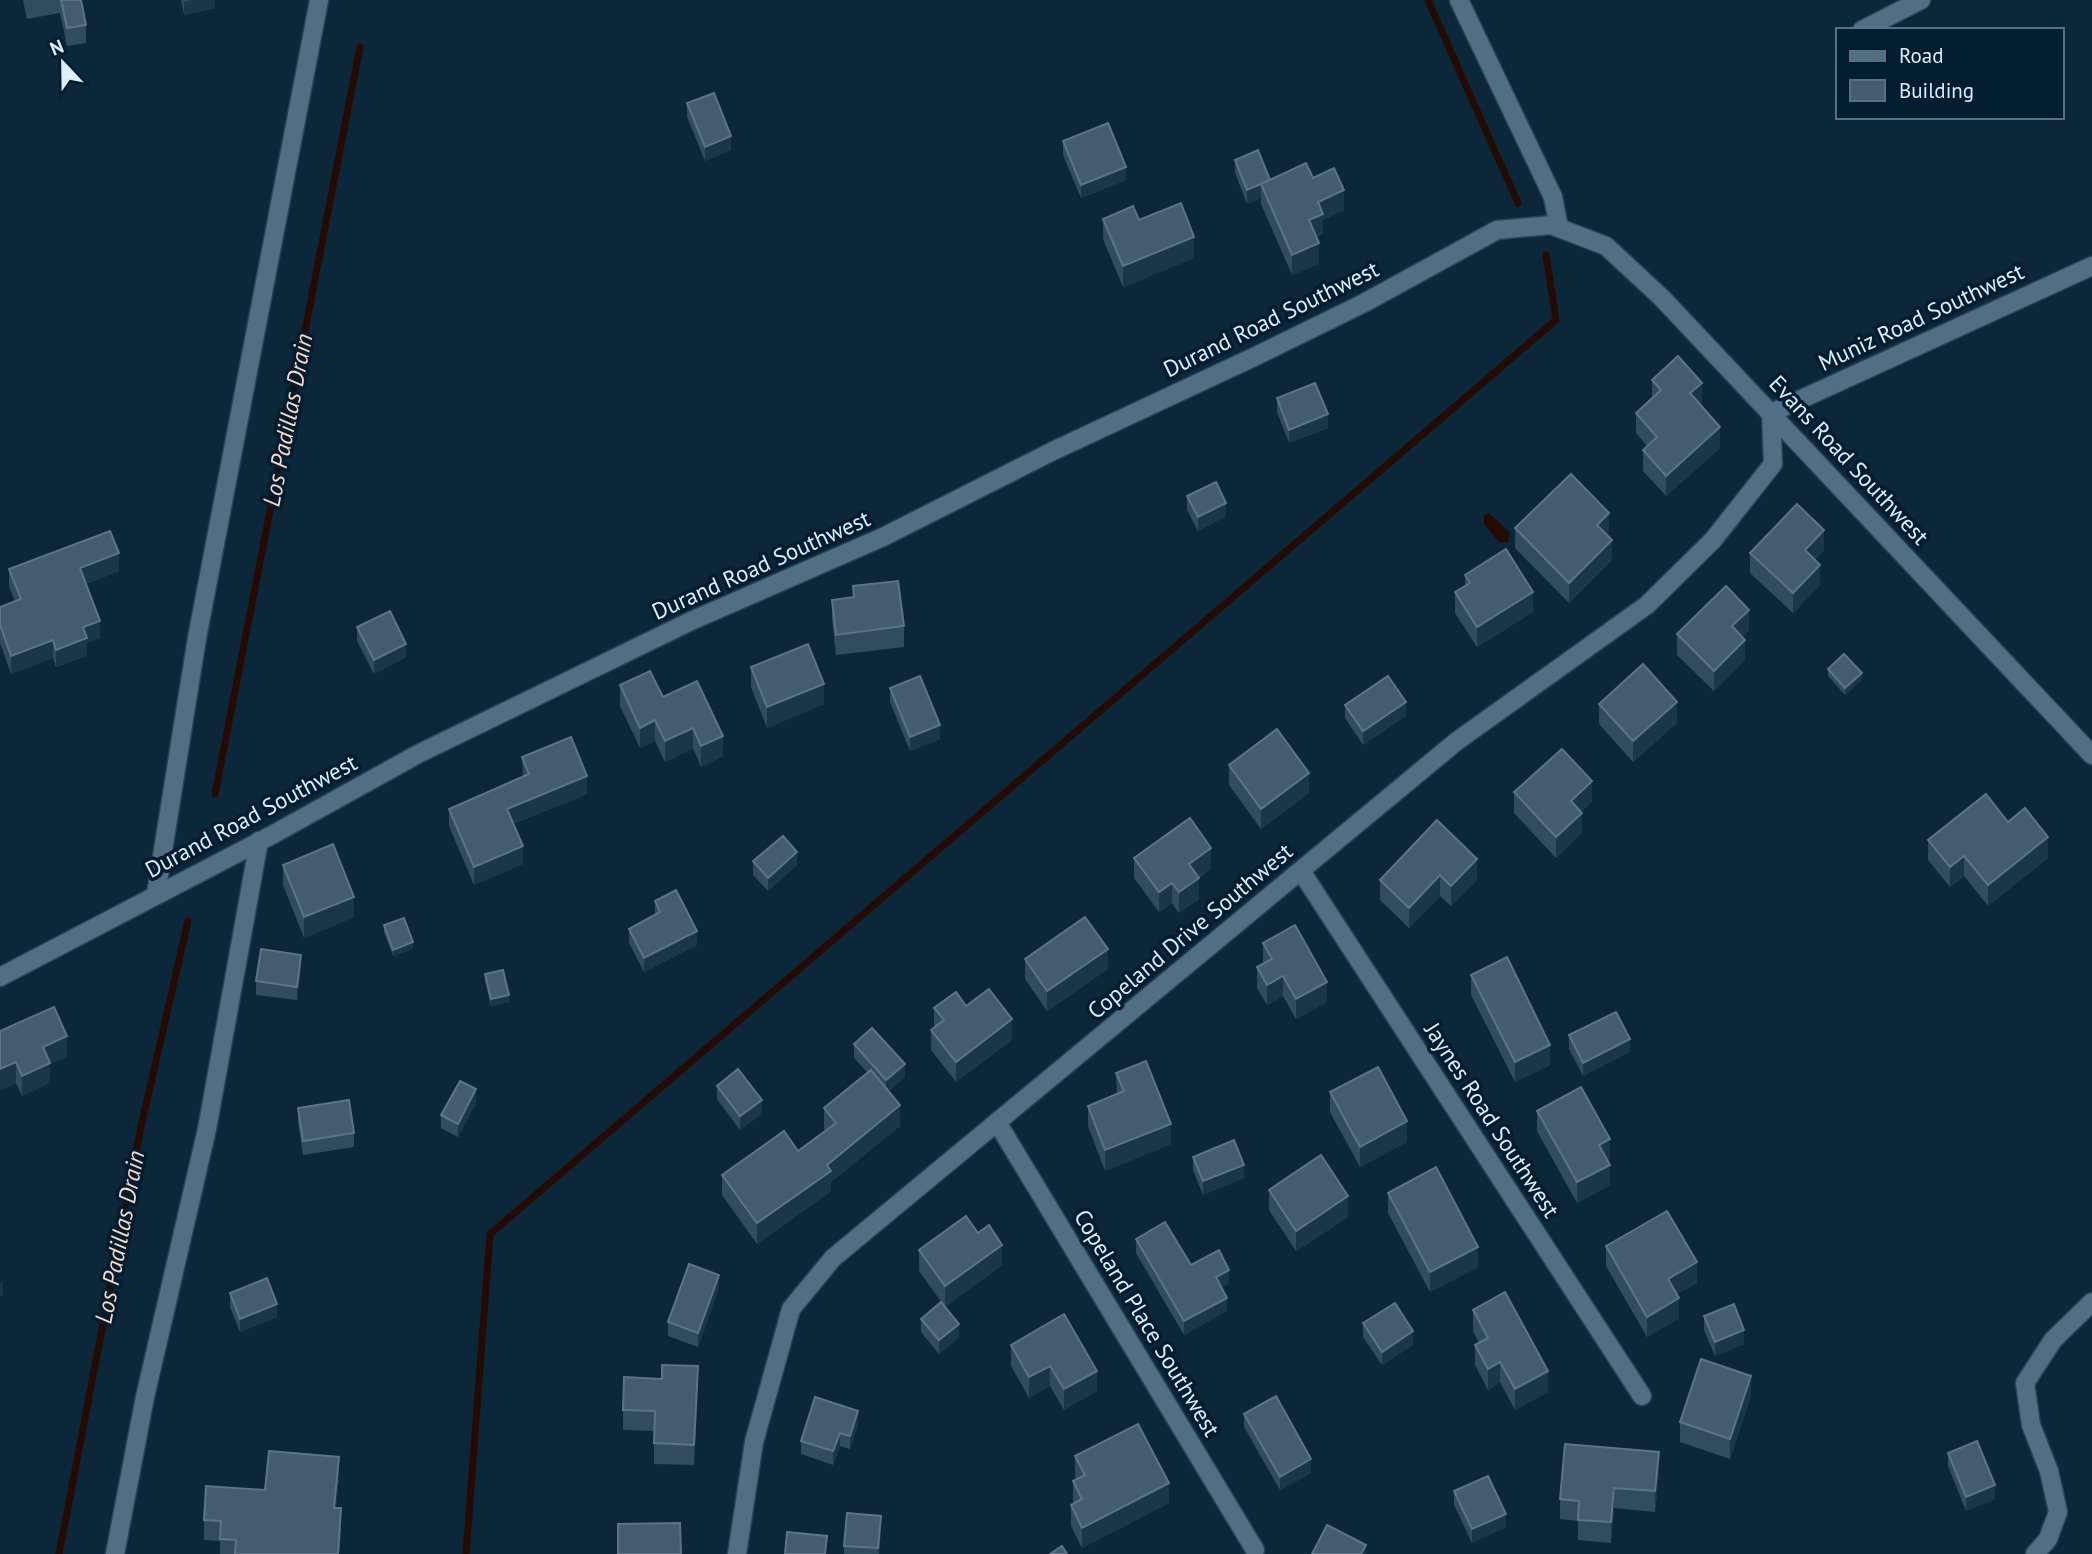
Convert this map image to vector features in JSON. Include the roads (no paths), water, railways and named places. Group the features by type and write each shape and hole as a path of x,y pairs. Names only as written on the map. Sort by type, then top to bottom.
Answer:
{"street":[{"path":"156,894 197,638 319,0"},
{"path":"1459,0 1553,197 1555,226"},
{"path":"1866,28 1921,0"},
{"name":"Durand Road Southwest","path":"0,976 259,841 418,754 691,621 883,537 1053,451 1256,356 1364,303 1497,230 1555,226"},
{"name":"Evans Road Southwest","path":"1555,226 1606,246 1662,298 2092,755"},
{"name":"Muniz Road Southwest","path":"1771,413 2092,266"},
{"name":"Copeland Drive Southwest","path":"737,1554 754,1442 791,1309 833,1258 1457,741 1647,605 1713,540 1773,464 1771,413"},
{"path":"115,1554 145,1397 207,1129 259,841"},
{"name":"Jaynes Road Southwest","path":"1301,871 1642,1396"},
{"name":"Copeland Place Southwest","path":"997,1122 1255,1550"},
{"path":"2035,1554 2048,1539 2058,1512 2049,1471 2031,1425 2025,1383 2053,1340 2092,1303"}],"waterway":[{"path":"1428,0 1518,203"},
{"name":"Los Padillas Drain","path":"215,794 360,47"},
{"path":"466,1554 490,1234 1556,320 1546,255"},
{"name":"Los Padillas Drain","path":"59,1554 140,1131 188,921"}]}
